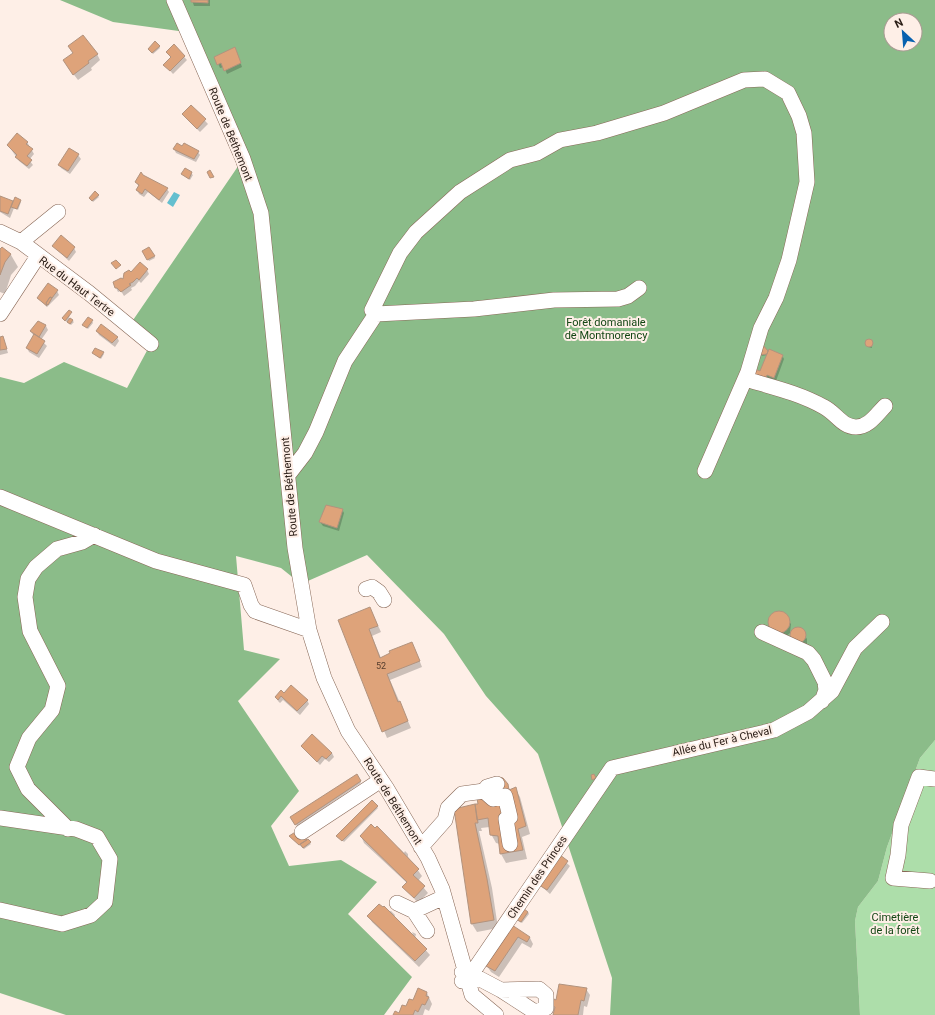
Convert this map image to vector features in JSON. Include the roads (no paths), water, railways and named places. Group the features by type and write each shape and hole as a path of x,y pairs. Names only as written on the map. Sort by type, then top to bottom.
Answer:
{"street":[{"name":"Route de Béthemont","path":"174,0 243,159 261,214 295,548 309,630 324,678 348,731 381,780 428,858 444,897 464,976"},
{"path":"376,314 372,310 387,276 400,253 416,232 460,192 510,160 537,153 560,140 597,133 664,113 744,80 765,79 788,93 799,116 804,133 808,182 789,260 776,298 761,328 745,379 705,471"},
{"path":"21,242 58,212"},
{"name":"Rue du Haut Tertre","path":"0,232 21,242 89,293 151,344"},
{"path":"0,314 38,256"},
{"path":"376,314 474,309 554,300 618,299 628,296 639,288"},
{"path":"288,475 305,453 316,432 345,360 376,314"},
{"path":"745,379 808,398 829,410 847,426 858,427 867,424 885,406"},
{"path":"0,497 156,561 244,585 251,605 255,611 309,630"},
{"path":"68,829 28,789 17,767 29,738 52,710 58,686 44,654 30,631 25,597 28,579 36,567 57,549 82,542 94,536"},
{"path":"366,589 372,587 376,589 384,600"},
{"name":"Allée du Fer à Cheval","path":"612,768 774,730 808,712 832,691 855,648 882,622"},
{"path":"762,632 808,653 814,660 825,682 826,690 822,701"},
{"name":"Chemin des Princes","path":"464,976 612,768"},
{"path":"933,882 893,878 898,855 901,825 919,777 935,779"},
{"path":"302,832 381,780"},
{"path":"421,847 445,820 448,808 462,794 490,788 493,799 505,796 510,817 506,819 510,844"},
{"path":"0,818 76,829 97,837 110,860 105,902 91,915 62,924 0,910"},
{"path":"414,911 444,897"},
{"path":"397,903 414,911 427,931"},
{"path":"496,1015 480,1004 464,997 464,976 501,990"}],"water":[{"path":"174,192 180,195 173,207 167,203"}],"park label":[{"name":"Forêt domaniale de Montmorency","path":"606,328"},
{"name":"Cimetière de la forêt","path":"895,923"}]}
